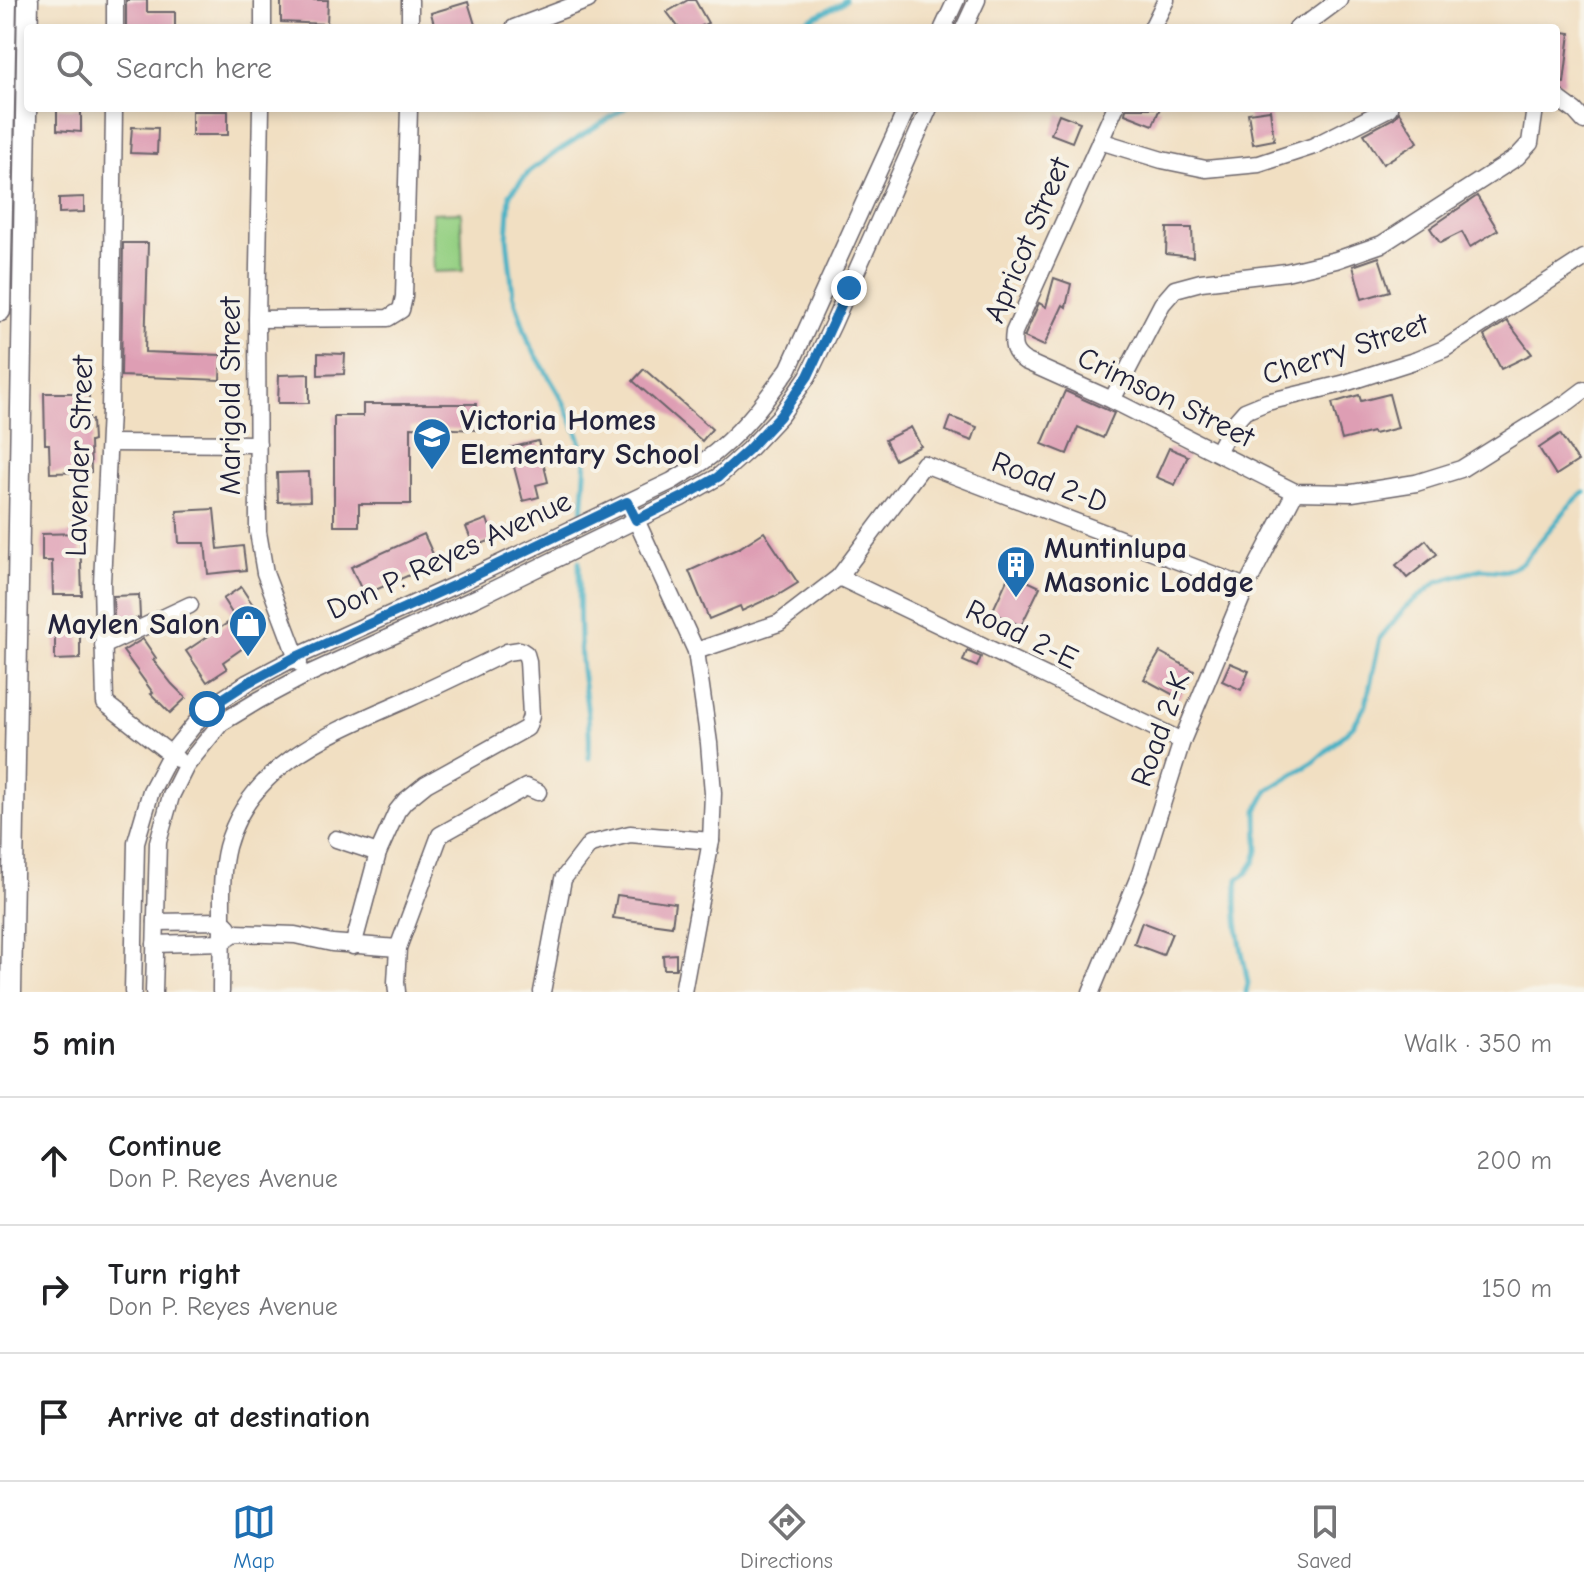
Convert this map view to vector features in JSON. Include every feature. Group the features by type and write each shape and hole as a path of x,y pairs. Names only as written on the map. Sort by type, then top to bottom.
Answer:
{"main road":[{"path":"0,311 6,0"},
{"path":"27,24 28,0"},
{"path":"11,992 8,705 25,112"}],"street":[{"path":"115,0 115,24"},
{"path":"263,0 263,24"},
{"path":"410,0 410,24"},
{"path":"522,24 557,6 588,0"},
{"path":"945,24 956,0"},
{"path":"966,24 977,0"},
{"path":"1154,24 1166,0"},
{"path":"1304,24 1339,0"},
{"path":"1560,100 1584,121"},
{"name":"Lavender Street","path":"114,112 109,443 102,583 105,703 186,766"},
{"name":"Marigold Street","path":"261,112 257,319 258,532 265,573 304,676"},
{"path":"257,319 388,318 401,310 404,297 409,112"},
{"name":"Don P. Reyes Avenue","path":"134,986 136,842 151,791 171,753 207,709 296,657 672,481 706,460 763,404 789,368 905,112"},
{"name":"Don P. Reyes Avenue","path":"154,987 158,842 171,796 186,766 221,723 304,676 478,597 718,477 780,416 808,376 927,112"},
{"name":"Apricot Street","path":"1014,350 1014,332 1113,112"},
{"path":"1100,141 1162,160 1206,169 1259,164 1314,146 1381,112"},
{"path":"1112,400 1162,304 1175,289 1201,282 1286,272 1336,260 1382,244 1517,157 1530,143 1534,112"},
{"name":"Cherry Street","path":"1217,452 1230,428 1245,411 1267,402 1342,384 1444,349 1584,258"},
{"name":"Crimson Street","path":"1014,350 1025,361 1112,400 1295,492"},
{"path":"1295,492 1352,493 1416,483 1461,469 1584,390"},
{"path":"109,443 258,444"},
{"name":"Road 2-D","path":"839,577 924,464 1246,587"},
{"name":"Road 2-K","path":"1091,992 1140,874 1182,741 1246,587 1295,492"},
{"path":"627,502 696,651 709,743 713,793 711,841 683,992"},
{"path":"696,651 779,623 839,577"},
{"name":"Road 2-E","path":"839,577 1182,741"},
{"path":"103,646 190,605"},
{"path":"221,992 226,932 222,874 227,846 237,819 265,779 301,750 341,728 507,652 520,650 526,654 528,661 531,716 527,728 426,784 397,811 378,853 353,946"},
{"path":"397,992 398,948 440,835 526,787 538,792"},
{"path":"542,992 563,879 590,844 630,834 711,841"},
{"path":"336,839 378,853"},
{"path":"156,922 226,932 295,935 353,946 398,948"},
{"path":"155,944 226,932"},
{"path":"134,986 154,987"}],"green space":[{"path":"461,212 463,271 434,272 432,213"}],"building":[{"path":"126,0 147,0 147,12 175,12 175,24 126,24"},
{"path":"281,0 328,0 327,24 281,22"},
{"path":"688,0 695,0 708,23 676,24 667,12"},
{"path":"468,2 475,24 434,24 431,13"},
{"path":"1560,32 1570,33 1564,83 1560,82"},
{"path":"57,112 81,112 81,132 57,130"},
{"path":"192,112 228,112 228,135 192,135"},
{"path":"1125,112 1158,112 1153,125"},
{"path":"1270,112 1274,140 1253,144 1248,113"},
{"path":"1399,112 1418,142 1383,164 1364,134 1394,118"},
{"path":"1059,114 1080,122 1072,142 1051,134"},
{"path":"132,127 158,128 157,154 130,153"},
{"path":"1477,196 1498,230 1470,247 1462,232 1440,243 1430,228"},
{"path":"84,197 84,212 59,213 59,198"},
{"path":"1167,228 1192,228 1193,257 1166,254"},
{"path":"123,243 148,243 145,352 221,355 220,380 121,376"},
{"path":"1379,257 1390,291 1362,299 1353,266"},
{"path":"1054,278 1071,284 1066,307 1063,305 1044,346 1024,337 1039,303 1046,307"},
{"path":"1507,321 1532,354 1501,369 1484,336"},
{"path":"318,353 345,354 344,374 318,375"},
{"path":"644,369 712,429 702,441 633,381"},
{"path":"309,374 309,403 278,403 279,375"},
{"path":"1065,391 1114,413 1103,438 1078,427 1067,454 1042,444"},
{"path":"44,393 89,393 93,441 90,442 91,472 50,473 49,444 45,444"},
{"path":"1389,394 1398,428 1342,440 1332,403 1359,395 1361,401"},
{"path":"363,404 476,404 476,430 411,427 411,504 359,504 359,526 334,526 334,416 363,416"},
{"path":"951,417 977,427 972,441 946,431"},
{"path":"911,427 921,446 895,460 885,440"},
{"path":"1560,434 1578,461 1556,475 1539,448"},
{"path":"538,441 548,482 536,485 539,497 523,501 509,448"},
{"path":"1169,448 1188,456 1175,485 1156,477"},
{"path":"309,472 310,501 278,502 277,473"},
{"path":"214,509 218,549 243,546 246,570 208,574 205,543 179,543 177,511"},
{"path":"487,519 494,539 474,547 466,527"},
{"path":"764,532 798,583 742,611 740,606 709,619 689,571 739,548"},
{"path":"80,533 82,595 53,595 52,561 42,561 42,534"},
{"path":"424,534 437,563 364,595 351,567"},
{"path":"1426,540 1437,554 1407,578 1396,565"},
{"name":"Muntinlupa Masonic Loddge","path":"1010,573 1040,587 1021,626 992,612"},
{"path":"241,587 253,605 246,610 263,634 223,662 227,669 207,682 186,651 235,618 223,599"},
{"path":"139,595 140,617 114,620 113,596"},
{"path":"80,623 80,659 55,660 55,624"},
{"path":"143,639 156,658 153,660 186,698 170,713 151,694 123,651"},
{"path":"967,651 981,657 977,667 963,661"},
{"path":"1160,652 1194,671 1179,698 1144,679"},
{"path":"1230,663 1249,671 1241,690 1222,681"},
{"path":"617,895 675,903 672,926 613,918"},
{"path":"1142,922 1172,933 1163,955 1134,944"},
{"path":"676,954 676,969 664,969 663,955"}],"waterway":[{"path":"800,24 845,0"},
{"path":"582,516 586,459 563,401 529,343 513,294 507,238 510,194 530,171 619,112"},
{"path":"1246,992 1248,983 1238,931 1236,892 1238,879 1247,873 1255,861 1258,851 1257,810 1268,790 1315,761 1353,726 1366,705 1380,638 1405,608 1437,582 1481,569 1505,571 1522,563 1584,492"},
{"path":"579,562 580,643 589,724 589,758"}],"place":[{"name":"Victoria Homes Elementary School","path":"432,471"},
{"name":"Muntinlupa Masonic Loddge","path":"1016,599"},
{"name":"Maylen Salon","path":"248,658"}],"route":[{"path":"207,709 296,657 627,502 636,520 718,477 780,416 808,376 849,288"}]}
